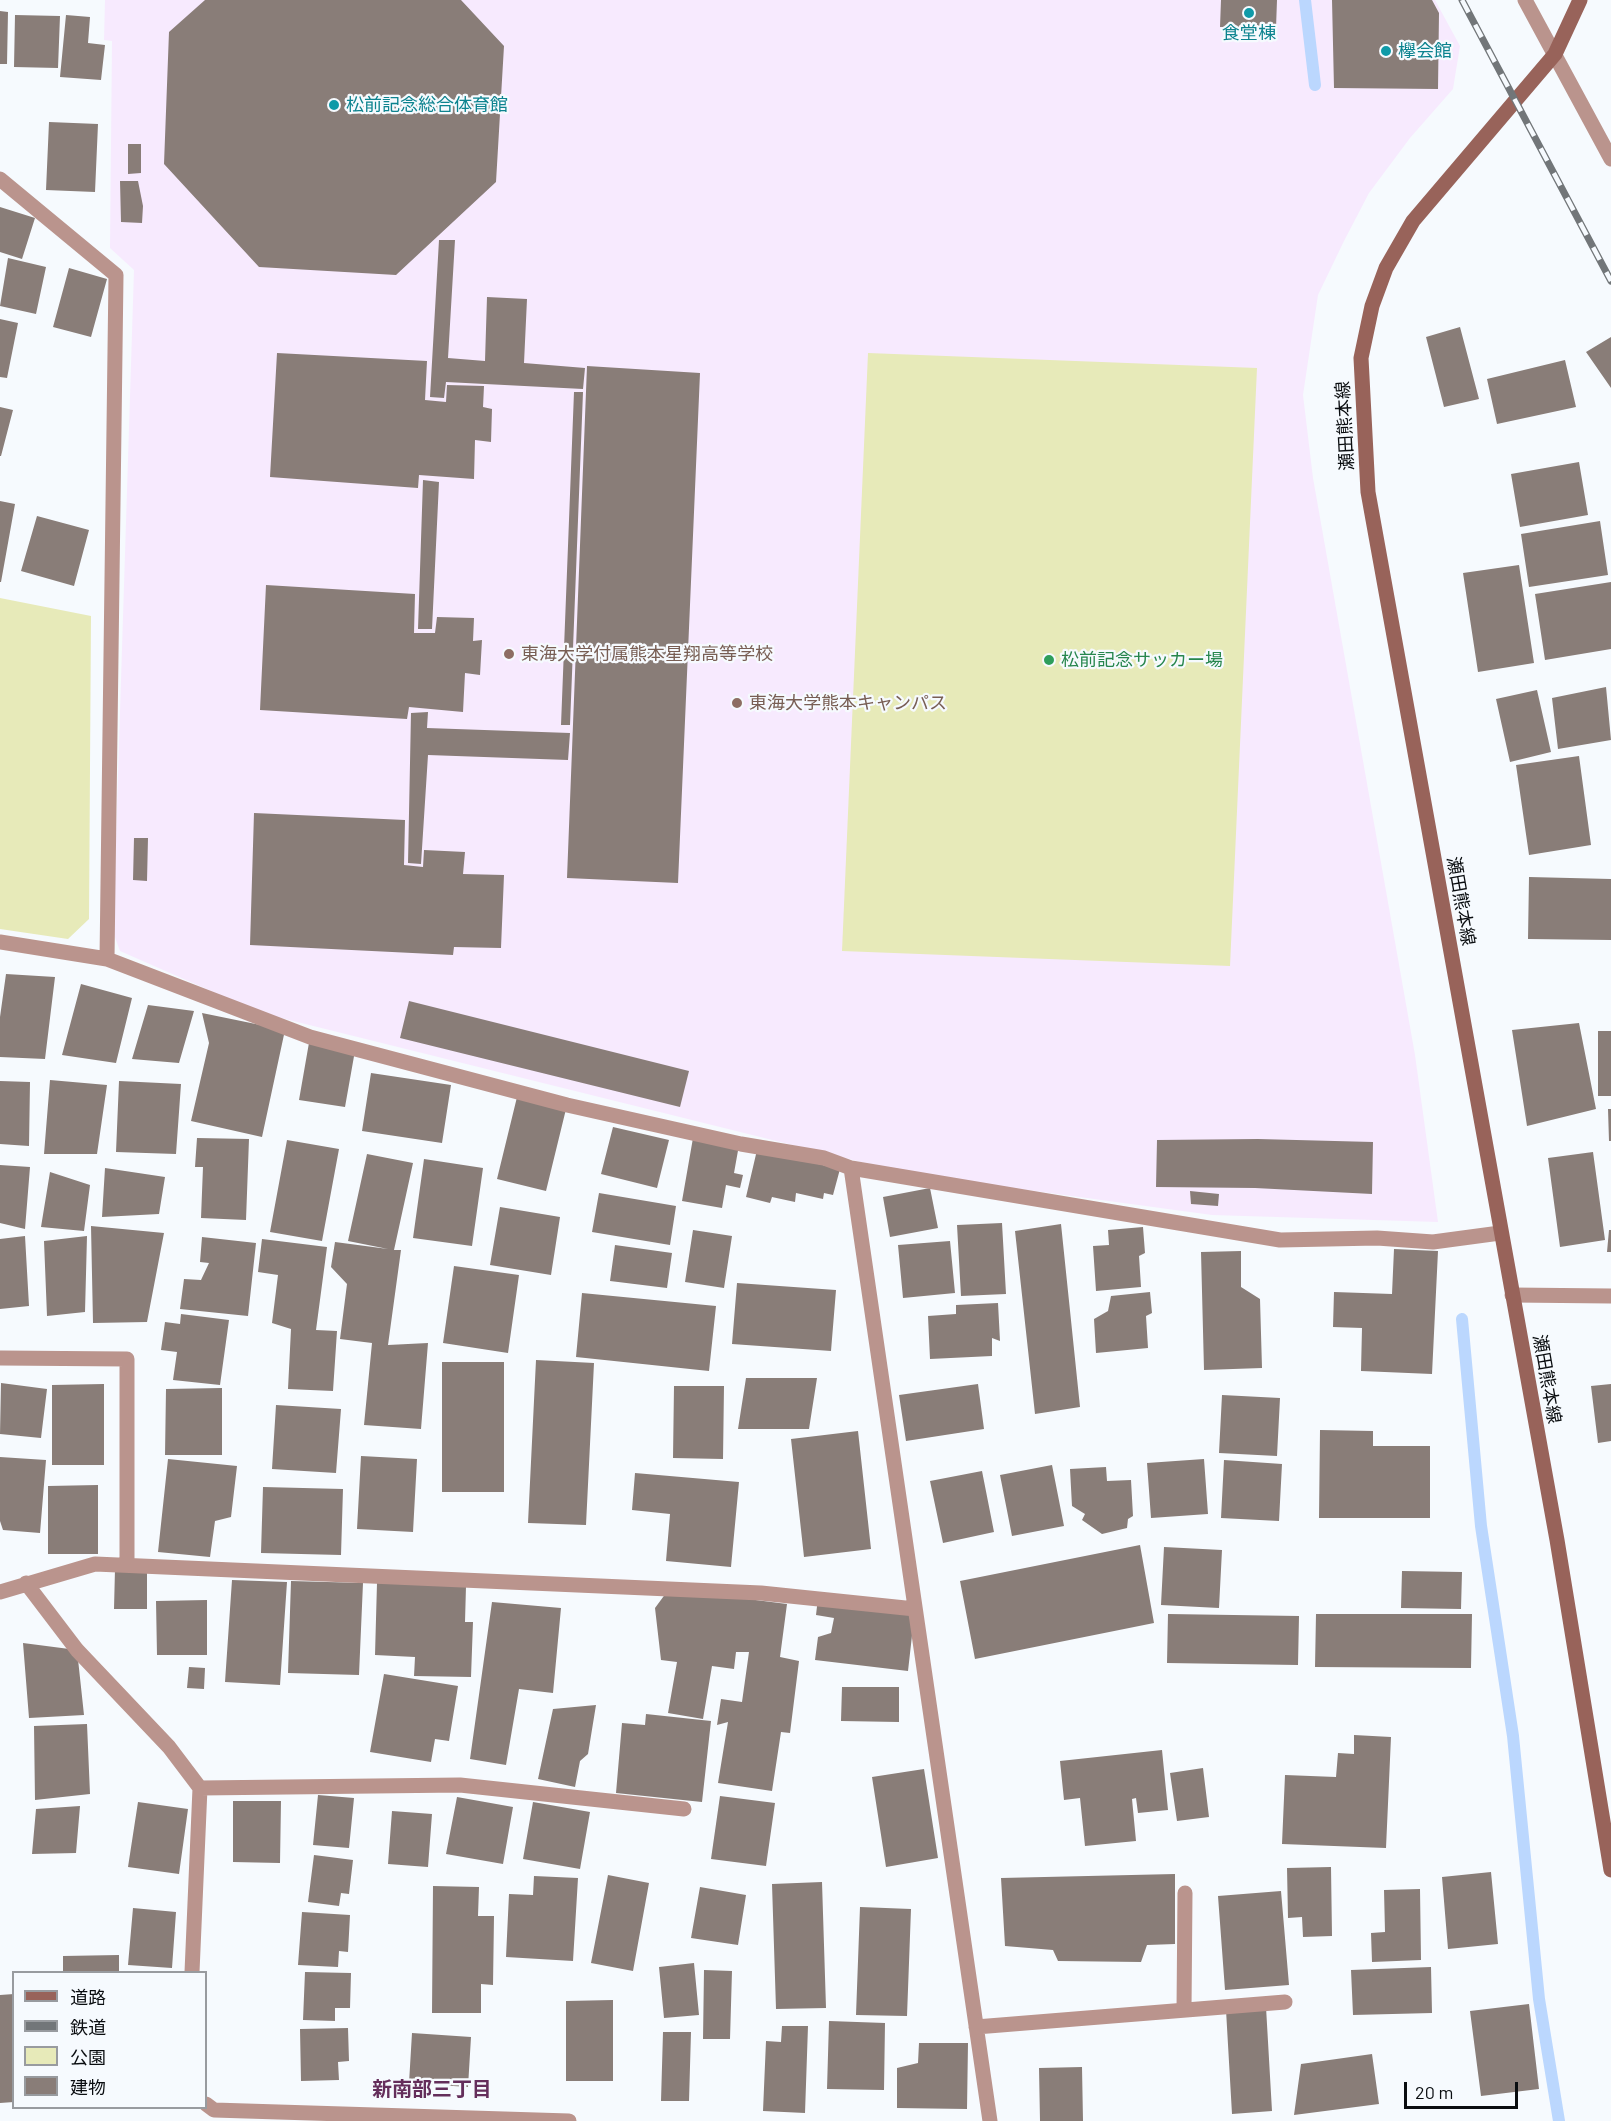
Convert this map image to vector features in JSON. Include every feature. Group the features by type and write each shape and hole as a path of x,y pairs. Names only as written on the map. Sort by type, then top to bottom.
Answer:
{"main road":[{"name":"瀬田熊本線","path":"1580,0 1555,54 1413,220 1386,268 1372,306 1361,358 1368,492 1512,1295 1611,1869"}],"street":[{"path":"1526,0 1611,159"},
{"path":"0,179 116,275 107,959"},
{"path":"0,942 107,959 290,1032 567,1105 741,1144 824,1158 851,1168 1280,1240 1377,1238 1433,1242 1500,1233"},
{"path":"851,1168 990,2121"},
{"path":"1512,1295 1611,1296"},
{"path":"0,1358 127,1359 127,1565"},
{"path":"0,1592 95,1564 761,1593 915,1609"},
{"path":"26,1583 77,1650 169,1747 200,1788 192,1971"},
{"path":"200,1788 460,1785 684,1809"},
{"path":"1184,2010 1185,1893"},
{"path":"976,2027 1285,2002"},
{"path":"207,2105 214,2110 569,2121"}],"shaded area":[{"name":"東海大学熊本キャンパス","path":"105,0 1435,0 1460,46 1453,89 1410,138 1369,193 1344,241 1318,295 1303,395 1313,478 1415,1055 1438,1222 1212,1215 998,1186 869,1164 261,1013 120,951 113,932 134,270 110,248 112,41 104,40"}],"green space":[{"name":"松前記念サッカー場","path":"868,353 1257,368 1230,966 842,951"},
{"path":"0,598 91,616 89,919 68,939 0,929"}],"building":[{"name":"松前記念総合体育館","path":"205,0 461,0 504,46 496,182 396,275 259,267 164,164 169,32"},
{"name":"食堂棟","path":"1221,0 1277,0 1276,28 1220,27"},
{"name":"欅会館","path":"1332,0 1432,0 1439,13 1438,89 1334,88"},
{"path":"0,11 8,12 7,64 0,64"},
{"path":"15,15 60,16 58,68 14,67"},
{"path":"66,15 90,17 88,43 105,45 101,80 60,77"},
{"path":"49,122 98,124 95,192 46,190"},
{"path":"128,144 141,144 141,173 128,174"},
{"path":"120,181 138,181 143,206 142,223 121,222"},
{"path":"0,207 35,218 22,259 0,252"},
{"path":"439,240 455,240 448,358 485,361 487,297 527,299 524,363 585,368 583,389 446,382 444,398 430,397"},
{"path":"8,258 46,267 36,314 0,306"},
{"path":"69,268 107,279 91,337 53,327"},
{"path":"0,319 18,323 7,378 0,377"},
{"path":"1460,327 1479,399 1444,407 1426,337"},
{"path":"1611,337 1611,388 1586,352"},
{"path":"277,353 427,361 425,400 446,402 447,385 484,386 483,407 492,409 491,442 475,440 474,479 419,475 418,488 270,477"},
{"path":"1565,360 1576,407 1497,424 1487,379"},
{"path":"587,366 700,373 678,883 567,878"},
{"path":"574,392 583,392 570,725 561,725"},
{"path":"0,407 13,410 1,456 0,456"},
{"path":"1579,462 1588,515 1520,527 1511,474"},
{"path":"423,480 439,482 432,629 418,629"},
{"path":"0,501 15,504 1,582 0,582"},
{"path":"37,516 89,530 74,586 21,571"},
{"path":"1600,521 1608,575 1529,587 1521,534"},
{"path":"1519,565 1534,663 1478,672 1463,573"},
{"path":"1611,582 1611,649 1545,660 1535,594"},
{"path":"266,585 415,594 414,633 435,633 437,617 474,618 473,641 482,640 480,675 465,673 463,712 409,707 407,719 260,710"},
{"path":"1606,687 1611,740 1558,749 1552,698"},
{"path":"1537,690 1551,752 1510,762 1496,699"},
{"path":"428,712 427,728 570,733 568,760 428,755 421,864 408,863 411,713"},
{"path":"1579,756 1591,845 1529,855 1516,765"},
{"path":"254,813 405,820 404,865 423,867 424,850 465,852 463,874 504,875 501,948 454,947 453,955 250,945"},
{"path":"134,838 148,838 147,881 133,880"},
{"path":"1529,877 1611,879 1611,940 1528,939"},
{"path":"6,974 55,977 45,1059 0,1057 0,1017"},
{"path":"81,984 132,998 116,1063 62,1055"},
{"path":"409,1001 689,1071 680,1107 400,1038"},
{"path":"148,1005 194,1011 179,1063 132,1059"},
{"path":"202,1013 285,1030 262,1137 191,1121 209,1043"},
{"path":"1579,1023 1596,1109 1527,1126 1512,1030"},
{"path":"1598,1031 1611,1031 1611,1096 1598,1096"},
{"path":"310,1037 356,1045 345,1107 299,1100"},
{"path":"371,1073 451,1085 442,1143 362,1131"},
{"path":"50,1080 107,1085 97,1154 44,1154"},
{"path":"0,1081 30,1082 29,1146 0,1144"},
{"path":"119,1081 181,1084 176,1154 116,1152"},
{"path":"518,1093 567,1105 546,1191 497,1179"},
{"path":"1608,1109 1611,1109 1611,1141 1609,1141"},
{"path":"613,1127 669,1140 657,1188 601,1174"},
{"path":"197,1138 249,1139 246,1220 201,1218 203,1167 195,1167"},
{"path":"693,1138 739,1145 734,1173 743,1175 740,1188 726,1185 722,1208 682,1201"},
{"path":"1258,1139 1373,1142 1372,1194 1255,1188 1156,1187 1157,1140"},
{"path":"287,1140 339,1149 322,1241 270,1232"},
{"path":"757,1150 840,1169 833,1195 824,1193 823,1199 796,1193 795,1202 772,1197 770,1203 746,1197"},
{"path":"1593,1152 1605,1240 1560,1247 1548,1158"},
{"path":"367,1154 413,1163 394,1250 401,1250 388,1345 428,1343 421,1429 364,1425 372,1343 340,1339 347,1284 331,1267 335,1242 388,1249 348,1241"},
{"path":"424,1159 483,1168 472,1246 413,1238"},
{"path":"0,1165 30,1167 25,1229 0,1223"},
{"path":"105,1168 165,1177 159,1214 102,1217"},
{"path":"50,1172 90,1185 84,1231 41,1227"},
{"path":"930,1188 938,1228 890,1237 883,1197"},
{"path":"1190,1191 1219,1194 1218,1206 1191,1204"},
{"path":"599,1193 676,1206 670,1245 592,1232"},
{"path":"500,1207 560,1217 551,1275 490,1265"},
{"path":"1002,1223 1006,1294 961,1296 957,1225"},
{"path":"1061,1224 1080,1407 1035,1414 1015,1231"},
{"path":"91,1226 164,1233 147,1322 93,1323"},
{"path":"1143,1227 1145,1253 1139,1256 1141,1287 1096,1291 1093,1246 1109,1245 1108,1230"},
{"path":"693,1230 732,1236 724,1288 685,1282"},
{"path":"1609,1230 1611,1230 1611,1252 1607,1252"},
{"path":"25,1236 29,1306 0,1309 0,1239"},
{"path":"87,1236 85,1312 47,1316 44,1241"},
{"path":"202,1237 256,1243 248,1316 180,1309 184,1279 201,1280 209,1263 200,1262"},
{"path":"262,1239 327,1247 316,1330 337,1331 333,1391 288,1389 291,1329 272,1323 278,1275 258,1272"},
{"path":"950,1241 955,1293 903,1298 898,1245"},
{"path":"615,1245 672,1253 667,1288 610,1281"},
{"path":"1394,1249 1438,1251 1432,1374 1361,1371 1362,1328 1333,1327 1334,1292 1392,1294"},
{"path":"1241,1251 1241,1287 1260,1299 1262,1368 1204,1370 1201,1252"},
{"path":"454,1266 519,1275 508,1353 443,1343"},
{"path":"737,1283 836,1290 831,1351 732,1344"},
{"path":"1150,1292 1152,1313 1146,1316 1148,1348 1096,1353 1094,1319 1108,1311 1111,1296"},
{"path":"582,1293 716,1306 709,1371 576,1357"},
{"path":"998,1303 1000,1341 992,1338 992,1356 930,1359 928,1316 956,1314 956,1305"},
{"path":"181,1314 229,1320 220,1385 173,1380 177,1352 161,1350 165,1322 180,1324"},
{"path":"536,1360 594,1363 586,1525 528,1523"},
{"path":"442,1362 504,1362 504,1492 442,1492"},
{"path":"746,1378 817,1378 809,1429 738,1429"},
{"path":"1,1383 47,1389 41,1438 0,1434"},
{"path":"104,1384 104,1465 52,1465 52,1385"},
{"path":"978,1384 984,1429 906,1441 899,1395"},
{"path":"1611,1384 1611,1441 1598,1443 1591,1386"},
{"path":"674,1386 724,1386 723,1459 673,1458"},
{"path":"222,1388 222,1455 165,1455 166,1389"},
{"path":"1222,1395 1280,1398 1277,1456 1219,1453"},
{"path":"276,1405 341,1409 336,1473 272,1469"},
{"path":"1320,1430 1373,1431 1373,1446 1430,1446 1430,1518 1319,1518"},
{"path":"858,1431 871,1549 804,1557 791,1439"},
{"path":"361,1456 417,1459 413,1532 357,1529"},
{"path":"0,1457 46,1460 40,1533 3,1530 0,1521"},
{"path":"168,1459 237,1466 231,1517 215,1521 210,1557 158,1552"},
{"path":"1204,1459 1208,1514 1151,1518 1147,1463"},
{"path":"1224,1460 1282,1464 1279,1521 1221,1518"},
{"path":"1052,1465 1064,1526 1012,1536 1000,1475"},
{"path":"1106,1467 1107,1481 1131,1480 1133,1516 1128,1519 1127,1528 1102,1534 1082,1520 1085,1514 1072,1506 1070,1469"},
{"path":"982,1471 994,1532 943,1543 930,1481"},
{"path":"635,1473 739,1482 731,1567 666,1561 670,1514 632,1510"},
{"path":"98,1485 98,1554 48,1554 48,1486"},
{"path":"263,1487 343,1489 341,1555 261,1553"},
{"path":"1140,1545 1154,1623 975,1659 960,1581"},
{"path":"1164,1547 1222,1550 1219,1608 1161,1605"},
{"path":"115,1569 147,1570 147,1609 114,1609"},
{"path":"1402,1571 1462,1572 1461,1609 1401,1608"},
{"path":"232,1580 287,1582 280,1685 225,1682"},
{"path":"291,1581 363,1583 359,1675 288,1673"},
{"path":"377,1583 466,1586 465,1622 473,1622 471,1677 414,1676 415,1657 375,1655"},
{"path":"669,1589 787,1604 780,1657 799,1661 790,1733 781,1732 772,1791 718,1783 728,1722 717,1725 721,1699 742,1702 749,1652 736,1652 734,1669 712,1666 703,1719 668,1713 677,1662 661,1660 655,1608"},
{"path":"818,1598 915,1609 908,1671 815,1660 818,1637 831,1633 834,1618 816,1615"},
{"path":"207,1600 207,1655 157,1655 156,1601"},
{"path":"492,1602 561,1608 553,1693 519,1689 506,1765 470,1759"},
{"path":"1168,1614 1299,1616 1298,1665 1167,1663"},
{"path":"1316,1614 1472,1614 1471,1668 1315,1667"},
{"path":"23,1643 77,1650 84,1715 29,1718"},
{"path":"189,1667 205,1668 204,1689 187,1688"},
{"path":"384,1674 458,1686 449,1741 435,1739 431,1762 370,1752"},
{"path":"842,1687 899,1687 899,1722 841,1721"},
{"path":"596,1705 588,1754 580,1761 575,1787 538,1779 553,1709"},
{"path":"646,1714 711,1721 702,1802 616,1793 622,1723 645,1725"},
{"path":"87,1724 90,1794 35,1800 34,1726"},
{"path":"1354,1735 1391,1737 1386,1848 1282,1844 1285,1775 1336,1777 1338,1753 1354,1754"},
{"path":"1162,1750 1168,1810 1138,1813 1136,1798 1132,1799 1136,1841 1085,1846 1080,1798 1064,1800 1060,1761"},
{"path":"1203,1768 1209,1817 1177,1821 1170,1773"},
{"path":"924,1769 938,1858 886,1867 872,1777"},
{"path":"318,1795 354,1798 349,1848 313,1845"},
{"path":"720,1796 775,1803 766,1866 711,1859"},
{"path":"457,1797 513,1807 503,1864 446,1854"},
{"path":"233,1801 281,1801 280,1863 233,1862"},
{"path":"138,1802 188,1809 179,1874 128,1867"},
{"path":"533,1802 590,1812 580,1869 523,1859"},
{"path":"80,1806 76,1853 32,1854 36,1809"},
{"path":"392,1811 432,1814 428,1867 388,1864"},
{"path":"314,1855 353,1860 349,1894 341,1893 339,1906 308,1902"},
{"path":"1331,1867 1332,1936 1303,1937 1302,1917 1288,1918 1287,1868"},
{"path":"1491,1872 1498,1944 1448,1949 1442,1877"},
{"path":"1175,1874 1175,1944 1147,1945 1141,1962 1058,1961 1053,1950 1005,1946 1001,1878"},
{"path":"608,1875 649,1883 633,1971 591,1963"},
{"path":"534,1876 578,1878 573,1961 506,1957 509,1894 533,1895"},
{"path":"822,1882 826,2008 776,2009 772,1884"},
{"path":"433,1886 479,1887 478,1916 494,1916 493,1985 481,1984 481,2013 432,2013"},
{"path":"700,1887 746,1895 738,1945 691,1938"},
{"path":"1420,1889 1421,1960 1372,1962 1371,1933 1385,1932 1384,1890"},
{"path":"1281,1891 1289,1985 1225,1990 1218,1896"},
{"path":"860,1907 911,1909 907,2016 856,2015"},
{"path":"133,1908 176,1912 172,1968 128,1965"},
{"path":"302,1912 350,1915 348,1952 339,1951 338,1967 298,1965"},
{"path":"119,1955 119,1971 63,1971 63,1956"},
{"path":"694,1963 699,2015 664,2018 659,1967"},
{"path":"1431,1967 1432,2013 1353,2015 1351,1970"},
{"path":"704,1970 732,1971 730,2039 703,2039"},
{"path":"305,1972 351,1973 350,2008 335,2008 335,2021 303,2020"},
{"path":"12,1994 12,2102 0,2103 0,1995"},
{"path":"613,2000 613,2081 566,2081 566,2001"},
{"path":"1529,2004 1539,2089 1481,2096 1470,2011"},
{"path":"1266,2007 1272,2111 1232,2114 1226,2010"},
{"path":"829,2021 885,2023 884,2090 827,2089"},
{"path":"782,2026 808,2026 805,2113 763,2111 766,2041 781,2042"},
{"path":"348,2028 349,2061 338,2062 339,2080 301,2081 300,2029"},
{"path":"663,2032 691,2032 689,2101 661,2101"},
{"path":"412,2033 471,2037 468,2087 409,2083"},
{"path":"919,2043 968,2043 967,2109 897,2108 897,2068 918,2063"},
{"path":"1372,2054 1379,2104 1294,2115 1301,2064"},
{"path":"1082,2067 1083,2121 1040,2121 1039,2068"}],"waterway":[{"path":"1305,0 1315,85"},
{"path":"1462,1319 1481,1526 1513,1736 1539,1999 1559,2121"}],"railway":[{"path":"1462,0 1611,281"}],"place":[{"name":"食堂棟","path":"1249,13"},
{"name":"欅会館","path":"1386,51"},
{"name":"松前記念総合体育館","path":"334,105"},
{"name":"東海大学付属熊本星翔高等学校","path":"509,654"},
{"name":"松前記念サッカー場","path":"1049,660"},
{"name":"東海大学熊本キャンパス","path":"737,703"}],"district":[{"name":"新南部三丁目","path":"432,2089"}]}
